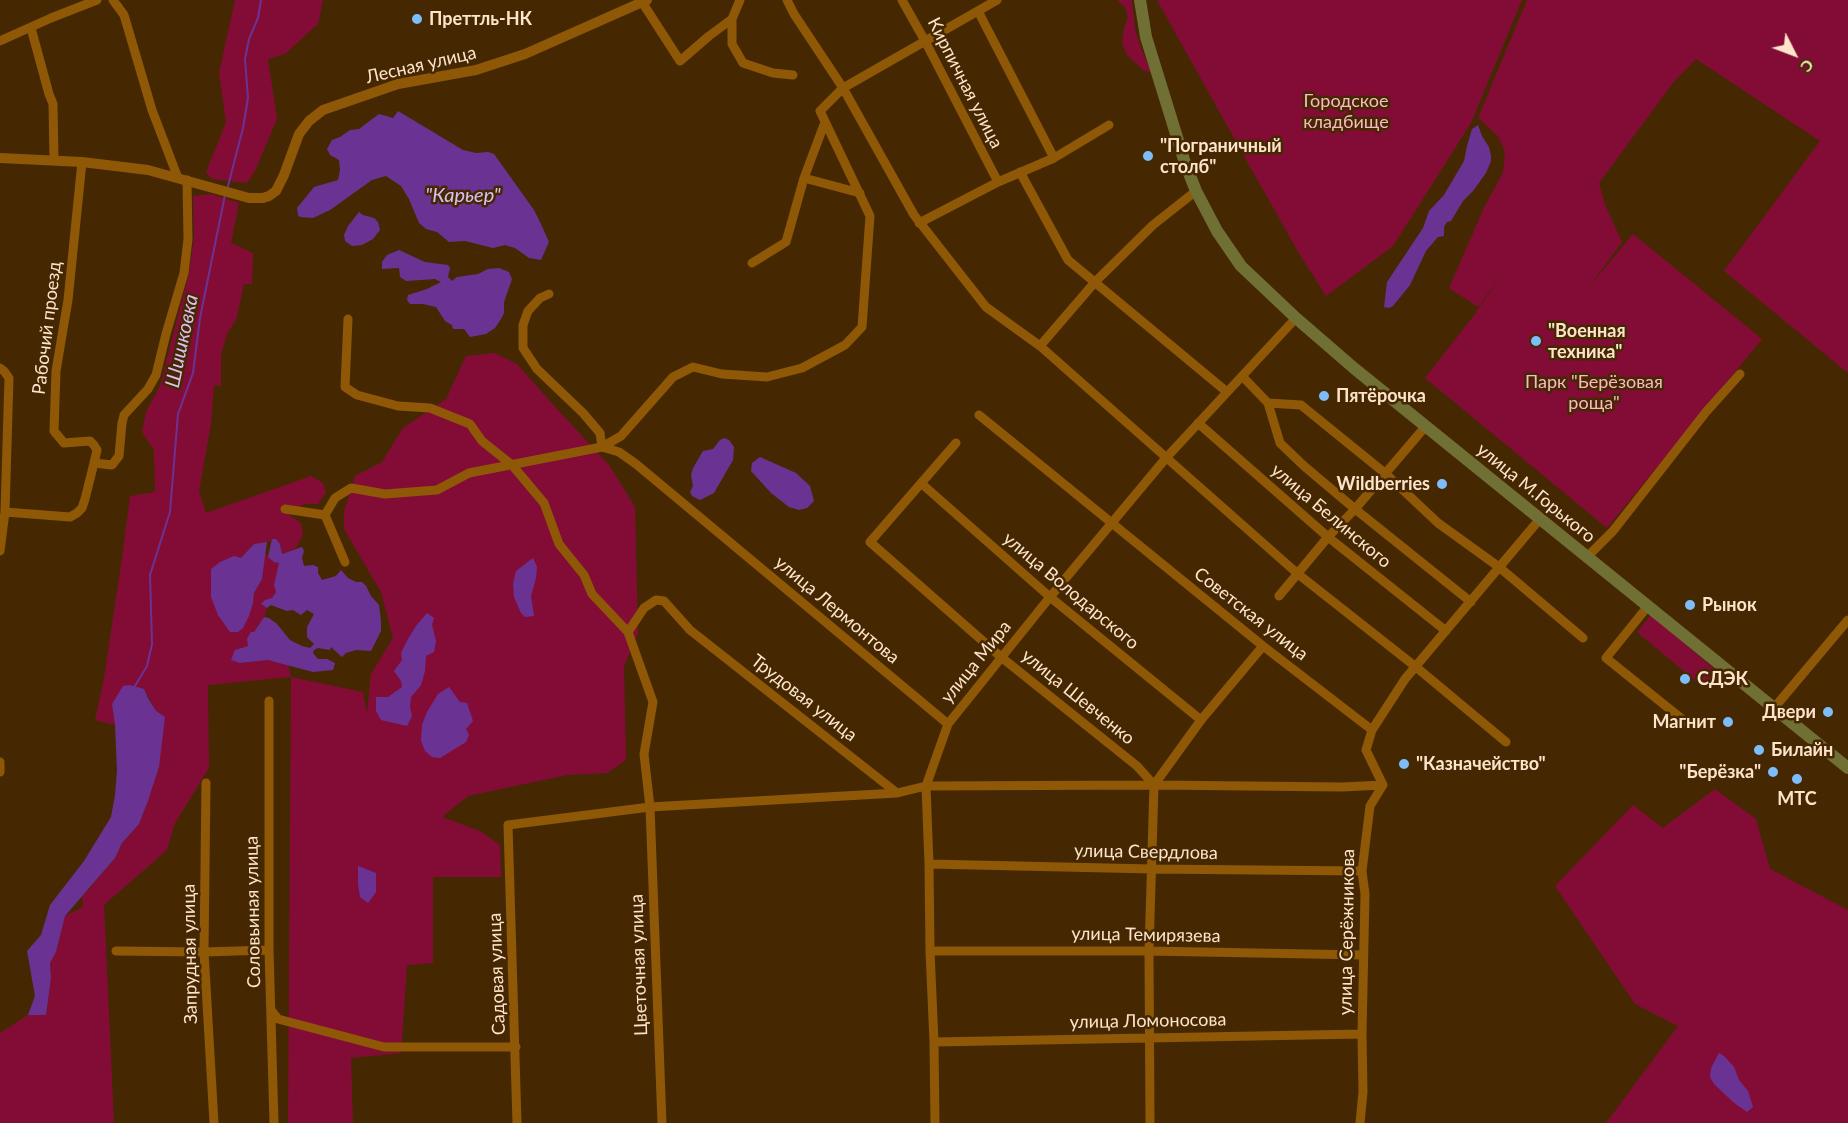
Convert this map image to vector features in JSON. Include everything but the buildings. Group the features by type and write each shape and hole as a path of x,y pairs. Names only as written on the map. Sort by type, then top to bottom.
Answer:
{"main road":[{"name":"улица М.Горького","path":"1140,0 1146,37 1185,163 1196,191 1217,231 1241,267 1296,318 1425,427 1848,768"}],"street":[{"path":"0,41 97,0"},
{"path":"5,512 70,517 82,508 94,463 112,465 116,461 119,456 124,415 148,389 156,375 184,273 188,239 183,179 152,110 124,15 111,0"},
{"path":"740,0 732,19 732,44 743,63 773,74 793,75"},
{"path":"787,0 843,88 919,223 986,307 1040,346 1298,574 1506,742"},
{"name":"Кирпичная улица","path":"902,0 998,182"},
{"path":"325,515 335,498 351,488 385,495 437,490 469,473 603,447 621,436 673,377 693,367 722,374 767,377 802,368 845,345 862,327 870,216 820,111 843,88 997,0"},
{"path":"645,1 680,61 732,19"},
{"name":"Лесная улица","path":"0,158 82,162 148,170 249,198 263,198 276,191 299,134 309,121 323,110 398,84 476,70 525,54 645,1"},
{"path":"978,11 1054,158"},
{"path":"31,28 53,104 54,160"},
{"path":"752,263 786,242 804,178 825,122"},
{"path":"919,223 998,182 1054,158 1108,125"},
{"name":"Рабочий проезд","path":"82,162 68,300 56,370 54,431 64,443 90,441 97,450 94,463"},
{"path":"1020,172 1068,260 1227,392"},
{"path":"804,178 860,193"},
{"path":"1040,346 1095,282 1153,225 1196,191"},
{"path":"549,294 540,298 528,311 523,326 523,348 537,369 583,413 600,433 603,447"},
{"name":"улица Мира","path":"934,1123 930,864 926,786 948,724 1166,458 1296,318"},
{"path":"348,319 345,387 357,395 398,406 430,408 470,424 482,441 512,465 544,503 559,544 584,575 592,594 628,632"},
{"path":"0,368 9,378 5,512 0,551"},
{"path":"1587,557 1621,522 1706,411 1740,374"},
{"path":"1242,376 1268,403 1280,442 1304,466 1471,602"},
{"path":"1268,403 1301,405 1386,474 1438,523 1499,567 1582,638"},
{"name":"Советская улица","path":"979,415 1263,646 1372,730"},
{"name":"улица Белинского","path":"1198,423 1328,537 1446,631"},
{"path":"1279,596 1425,427"},
{"path":"922,484 956,443"},
{"name":"улица Лермонтова","path":"603,447 619,452 636,464 948,724"},
{"name":"улица Шевченко","path":"922,484 870,542 1001,657 1137,766 1154,784"},
{"name":"улица Володарского","path":"922,484 1050,597 1201,720"},
{"path":"285,509 325,515"},
{"path":"325,515 345,562"},
{"path":"650,807 897,793 926,786 1154,784 1342,787 1383,785 1366,750 1372,730 1405,679 1539,519"},
{"name":"Трудовая улица","path":"628,632 644,608 657,600 664,601 690,630 897,793"},
{"path":"1648,606 1606,658 1687,723"},
{"path":"1774,708 1848,620"},
{"name":"Цветочная улица","path":"628,632 652,702 644,754 650,807 662,1123"},
{"path":"1150,1123 1149,951 1154,784 1201,720 1263,646"},
{"name":"Соловьиная улица","path":"269,701 269,950 274,1123"},
{"path":"0,762 0,772"},
{"name":"Запрудная улица","path":"206,783 204,952 214,1123"},
{"name":"улица Серёжникова","path":"1360,1123 1363,1092 1365,894 1362,871 1370,806 1383,785"},
{"name":"Садовая улица","path":"517,1123 508,825 650,807"},
{"name":"улица Свердлова","path":"930,864 1362,871"},
{"path":"116,951 269,950"},
{"name":"улица Темирязева","path":"930,951 1149,951 1363,955"},
{"path":"271,1010 278,1019 384,1047 516,1047"},
{"name":"улица Ломоносова","path":"934,1042 1362,1034"}],"green space":[{"path":"235,0 323,0 318,24 285,54 268,59 277,119 255,171 247,183 212,179 206,172 226,123 219,73"},
{"path":"1117,0 1132,0 1135,29 1151,70 1149,72 1143,70 1127,55 1122,44 1128,17 1125,7"},
{"name":"Городское кладбище","path":"1157,0 1522,0 1471,123 1393,246 1326,296 1297,250"},
{"name":"Парк \"Берёзовая роща\"","path":"1527,0 1848,0 1848,373 1724,271 1820,141 1696,59 1673,83 1599,183 1605,205 1622,242 1588,288 1633,234 1762,339 1607,528 1425,378 1472,318 1504,271 1478,307 1449,288 1483,210 1503,172 1505,152 1498,136 1478,118"},
{"path":"211,194 239,203 231,243 253,253 252,284 244,284 236,320 228,332 221,354 221,386 214,385 211,424 199,491 206,513 311,476 323,483 326,492 318,504 304,504 288,514 301,523 303,535 295,549 282,554 280,544 276,539 254,544 241,558 211,569 212,581 243,628 253,603 254,593 262,579 265,554 279,563 275,579 276,592 262,605 267,608 264,617 248,646 241,648 241,663 268,660 288,664 291,677 208,685 209,768 175,823 167,850 104,905 114,1123 0,1123 0,1033 28,1015 46,1014 51,978 50,963 56,952 65,916 83,907 82,897 115,858 122,843 139,824 159,767 156,711 144,689 112,704 115,725 95,720 104,678 130,496 155,492 154,450 142,432 146,412 160,386 189,273 194,237 193,196"},
{"path":"495,353 517,364 609,465 635,507 638,633 624,666 626,760 607,773 567,775 468,796 442,817 480,831 500,845 501,877 433,877 433,963 407,965 401,1053 351,1058 353,1123 288,1123 291,677 363,692 367,713 371,674 393,638 381,592 344,529 344,512 355,476 382,462 403,428 446,399 466,356"},
{"path":"1651,615 1718,672 1704,688 1637,632"},
{"path":"1715,789 1756,819 1770,869 1848,910 1848,1123 1606,1123 1678,1026 1635,1004 1555,886 1633,805 1663,828"}],"water":[{"name":"\"Карьер\"","path":"398,111 463,150 494,154 534,210 549,242 541,260 529,258 515,248 505,245 493,248 465,241 449,242 437,232 426,229 419,223 401,186 386,176 372,180 330,210 313,218 298,215 297,208 314,187 338,180 339,160 330,155 327,149 332,140 350,130 359,129 379,114 393,118"},
{"path":"1478,125 1491,156 1486,173 1463,201 1451,221 1447,222 1444,227 1444,236 1438,237 1426,251 1410,285 1393,306 1384,307 1387,282 1423,228 1429,211 1444,195 1464,161 1472,129"},
{"path":"359,212 374,218 380,230 373,239 362,245 352,246 345,241 344,235"},
{"name":"\"Карьер\"","path":"399,250 425,262 448,265 450,268 448,277 452,281 457,277 478,274 488,269 499,268 509,272 512,279 504,302 504,313 495,328 486,334 470,337 464,329 453,329 436,307 410,304 407,300 408,295 441,282 435,279 406,281 400,277 399,268 382,269 382,262 387,255"},
{"path":"724,438 729,440 734,447 733,460 714,493 700,500 692,496 690,492 693,486 691,475 693,468 703,451 713,449"},
{"path":"760,457 796,473 810,486 814,501 807,508 799,510 789,507 771,493 751,471 752,463"},
{"path":"272,539 276,539 280,544 282,554 302,547 304,566 318,567 322,580 336,576 341,570 348,578 362,582 366,586 379,605 381,621 381,631 371,651 356,650 342,657 331,647 330,650 318,648 313,653 318,659 327,659 335,663 333,670 313,672 268,660 240,663 231,660 235,650 248,646 247,639 264,617 277,624 290,640 310,648 314,644 307,637 307,627 314,614 307,610 301,615 293,610 287,611 271,605 267,608 261,604 272,598 276,592 274,585 279,563 268,557"},
{"path":"267,542 262,579 254,593 249,616 243,628 238,632 230,632 218,615 211,597 211,569 234,556 241,558 254,544"},
{"path":"533,558 537,567 531,596 534,616 525,617 514,597 513,584 516,571"},
{"path":"427,613 434,618 432,625 436,641 434,652 426,656 421,685 411,697 412,716 407,726 381,720 376,711 376,697 388,697 402,687 394,671 402,660 401,653 408,639"},
{"path":"130,685 144,689 156,711 165,717 159,767 139,824 122,843 115,858 65,916 56,952 50,963 51,978 46,1015 28,1015 35,996 27,951 41,935 50,905 84,861 111,817 117,771 112,704 123,686"},
{"path":"449,687 460,702 467,703 473,721 466,729 469,735 466,742 440,758 432,757 425,751 421,741 422,725 438,694"},
{"path":"358,866 376,873 376,892 368,903 360,897"},
{"path":"1719,1053 1734,1067 1739,1080 1748,1091 1753,1107 1747,1112 1733,1102 1710,1077 1711,1068"}],"waterway":[{"name":"Шишковка","path":"227,190 243,128 248,98 245,59 249,39 258,18 261,0"},
{"name":"Шишковка","path":"135,686 147,666 152,644 150,575 170,512 178,414 193,373 200,318 225,195"}],"place":[{"name":"Преттль-НК","path":"417,19"},
{"name":"\"Пограничный столб\"","path":"1148,156"},
{"name":"\"Военная техника\"","path":"1536,341"},
{"name":"Пятёрочка","path":"1324,396"},
{"name":"Wildberries","path":"1442,484"},
{"name":"Рынок","path":"1690,605"},
{"name":"СДЭК","path":"1685,679"},
{"name":"Двери","path":"1828,712"},
{"name":"Магнит","path":"1728,722"},
{"name":"Билайн","path":"1759,750"},
{"name":"\"Казначейство\"","path":"1404,764"},
{"name":"\"Берёзка\"","path":"1773,772"},
{"name":"МТС","path":"1797,779"}]}
